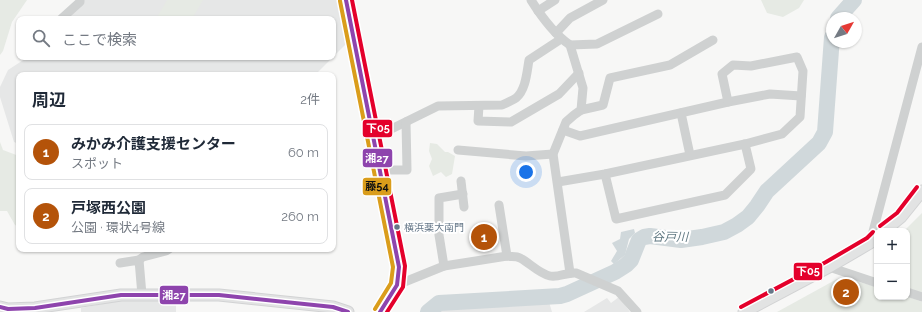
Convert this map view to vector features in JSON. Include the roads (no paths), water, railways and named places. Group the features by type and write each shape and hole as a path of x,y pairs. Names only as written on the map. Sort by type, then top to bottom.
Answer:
{"main road":[{"path":"888,228 901,218 922,191"},
{"path":"744,312 829,267 873,240"},
{"path":"0,307 8,309 35,308 121,295 219,295 321,305 348,312"}],"street":[{"path":"64,16 80,2 80,0"},
{"path":"346,0 399,267 397,285 380,312"},
{"path":"531,0 538,11 559,36 570,45 583,88 582,110"},
{"path":"538,11 555,0"},
{"path":"373,138 438,106 502,105 516,98 522,90 529,60 559,36 570,18 603,0"},
{"path":"570,45 597,44 658,14"},
{"path":"570,273 553,154 566,122 582,110 603,105 610,78 670,65 713,40"},
{"path":"873,240 921,52"},
{"path":"558,182 605,174 690,156 782,134 800,117 803,71 797,57 752,66 733,65 722,74 728,102"},
{"path":"479,106 478,121 511,122 559,94 579,73"},
{"path":"563,130 580,136 728,102 770,94 801,96"},
{"path":"681,113 690,156"},
{"path":"379,170 407,170 406,122"},
{"path":"605,174 616,219 725,195 751,169 744,144"},
{"path":"458,150 526,156 553,154"},
{"path":"461,181 464,207"},
{"path":"444,266 439,235 438,198 462,194"},
{"path":"499,205 507,256"},
{"path":"120,263 139,260 144,257 162,252"},
{"path":"397,285 444,266 507,256 519,257 540,272 552,277 570,273 618,291 637,312"},
{"path":"139,260 142,295"},
{"path":"829,267 874,282"},
{"path":"910,293 922,297"}],"waterway":[{"name":"谷戸川","path":"843,12 854,0"},
{"name":"谷戸川","path":"428,312 439,303 560,296 615,272 626,265 631,260 639,240 644,237 650,236 681,240 724,232 737,225 748,217 767,191 819,143 825,132 831,48"}],"place":[{"name":"横浜薬大南門","path":"397,227"},
{"name":"みかみ介護支援センター","path":"484,237"},
{"name":"戸塚西公園","path":"846,292"}]}
